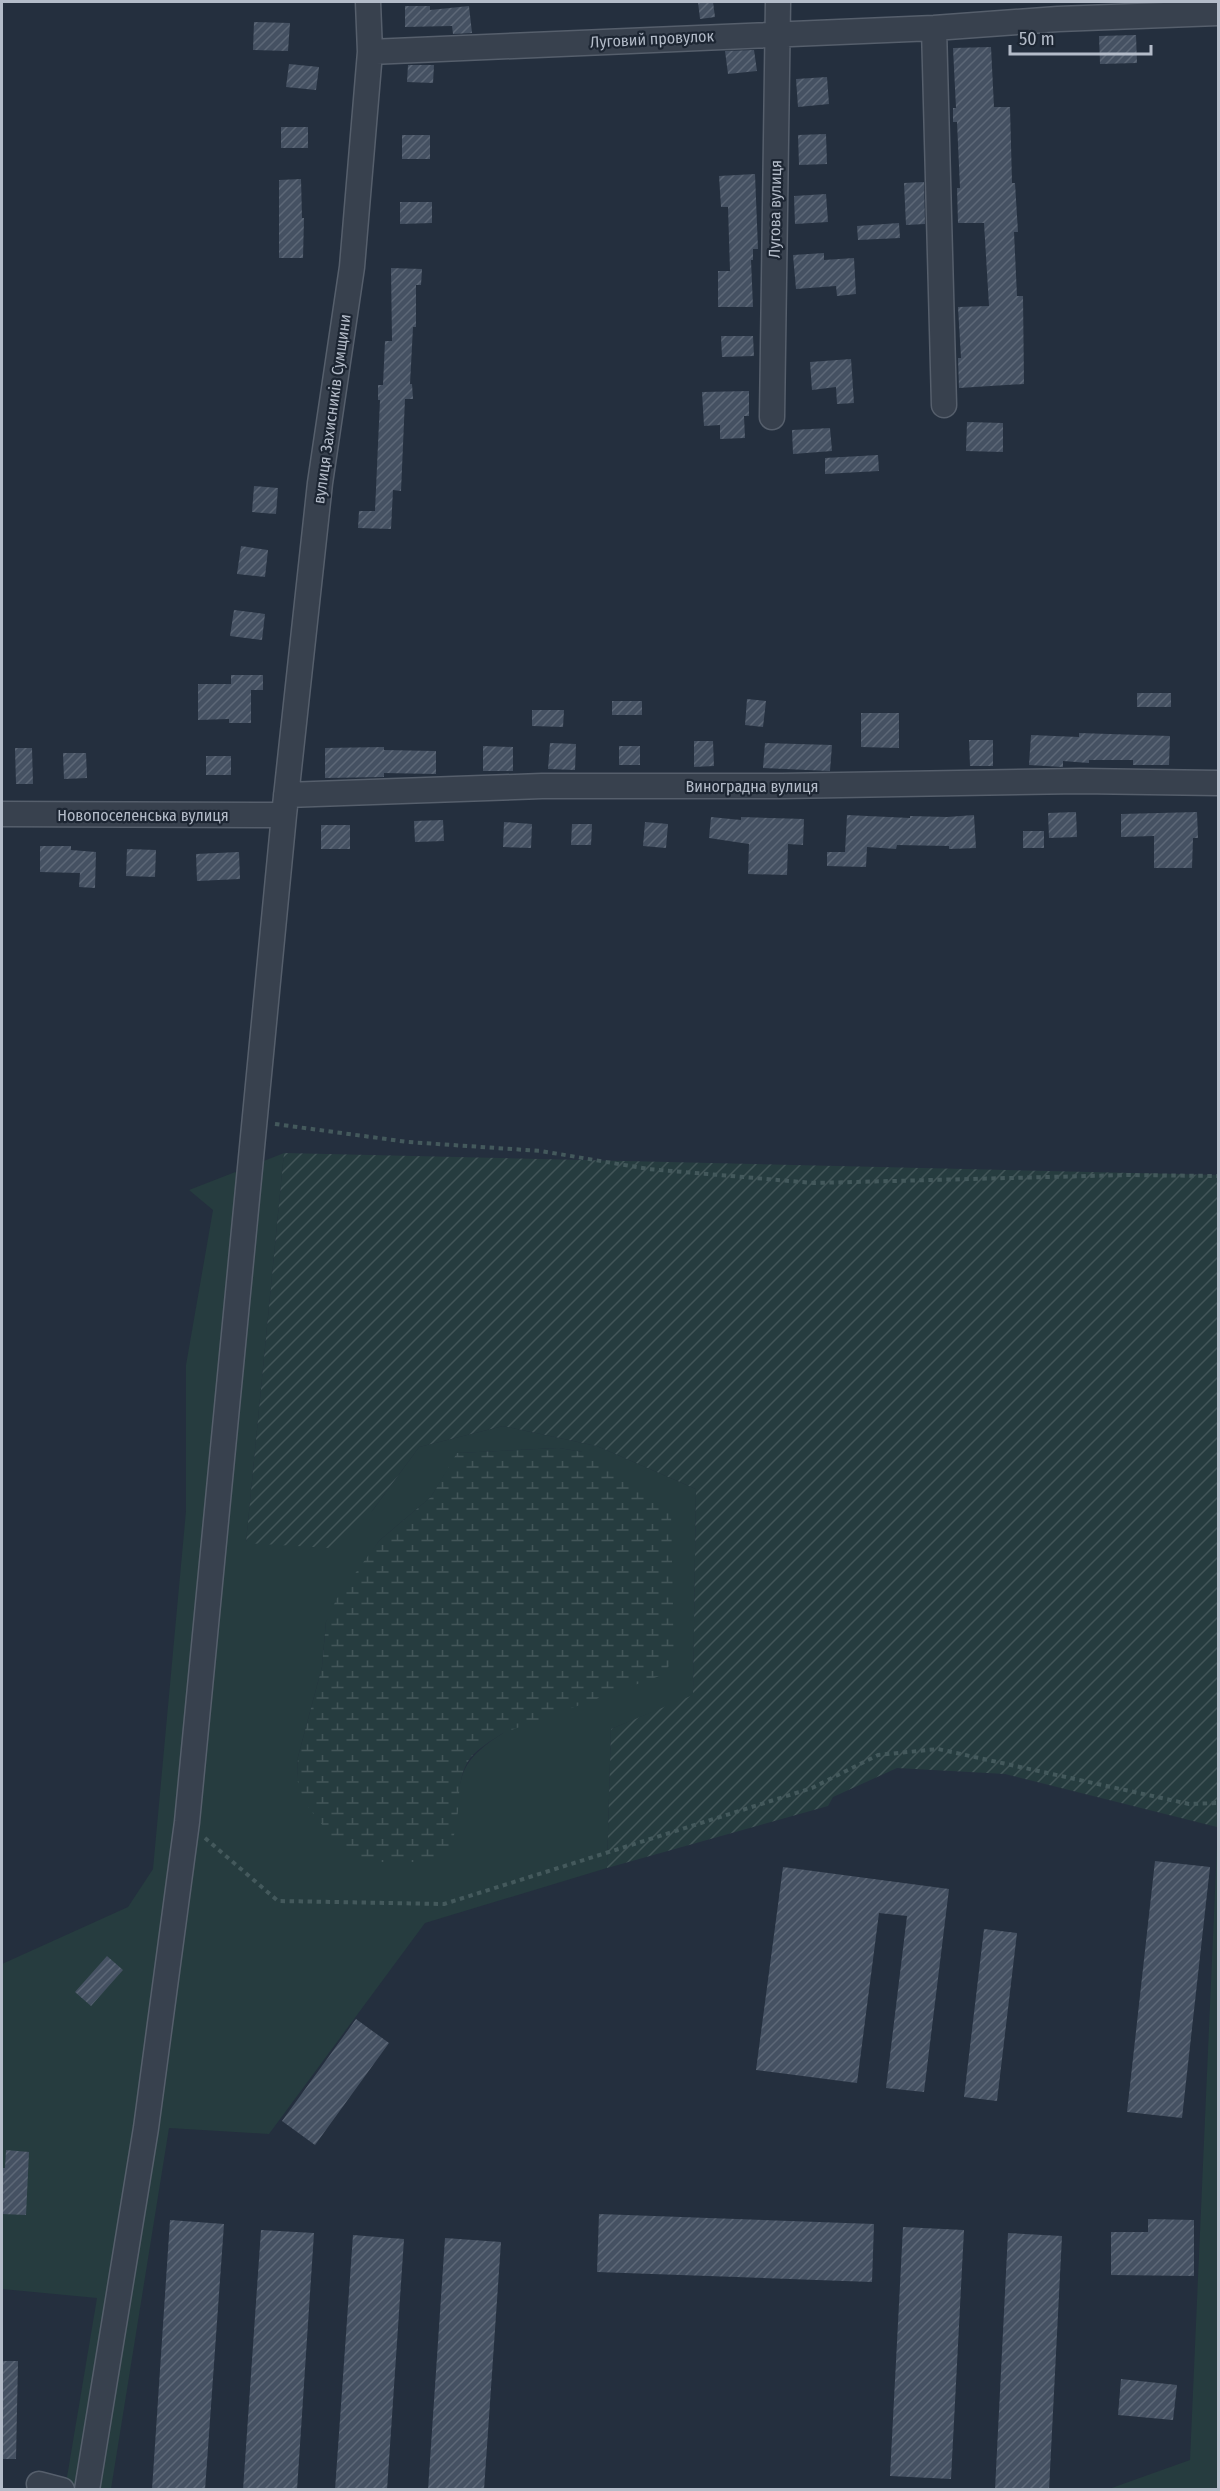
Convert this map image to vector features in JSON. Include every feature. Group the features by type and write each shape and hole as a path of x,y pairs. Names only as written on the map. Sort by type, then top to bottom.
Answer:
{"street":[{"name":"вулиця Захисників Сумщини","path":"87,2490 146,2128 187,1821 285,805 320,483 352,267 370,52 368,2"},
{"name":"Лугова вулиця","path":"772,417 778,2"},
{"name":"Луговий провулок","path":"370,52 934,28 1058,10 1218,12"},
{"path":"934,28 944,405"},
{"name":"Виноградна вулиця","path":"285,805 542,786 770,786 1080,781 1218,783"},
{"name":"Новопоселенська вулиця","path":"2,814 285,805"}],"path":[{"path":"256,1121 408,1142 541,1151 648,1169 814,1183 1126,1175 1218,1176"},
{"path":"187,1821 278,1902 444,1904 812,1788 878,1755 938,1749 1189,1804 1218,1803"}],"green space":[{"path":"284,1153 246,1543 372,1511 419,1447 503,1426 597,1446 696,1489 693,1696 611,1729 607,1868 425,1923 269,2134 169,2128 111,2489 65,2489 97,2298 2,2289 2,1964 128,1907 153,1869 186,1511 186,1365 213,1210 189,1190","holes":["559,1448 582,1452 503,1733 477,1753 464,1771 458,1794 455,1825 297,1779 298,1757 322,1667 326,1622 379,1541 431,1497 458,1453"]},
{"path":"284,1153 1218,1175 1217,1827 1005,1774 897,1768 833,1797 828,1806 607,1868 611,1729 693,1695 696,1489 597,1446 503,1426 419,1447 372,1511 330,1548 246,1543"},
{"path":"559,1448 582,1452 659,1497 671,1514 674,1654 665,1674 503,1733 478,1750 467,1763 460,1783 454,1837 449,1846 431,1862 361,1862 347,1856 304,1802 297,1779 298,1757 322,1667 326,1622 337,1598 379,1541 431,1497 457,1453"},
{"path":"1218,1823 1218,2489 1106,2490 1190,2460"}],"building":[{"path":"698,2 713,2 715,17 700,19"},
{"path":"405,6 430,6 430,10 469,6 472,33 453,34 452,26 405,27"},
{"path":"254,22 290,23 288,51 253,50"},
{"path":"1136,35 1137,63 1100,64 1099,36"},
{"path":"991,47 994,107 1010,107 1012,183 1015,183 1018,232 1014,232 1017,296 1023,296 1024,384 959,388 958,358 961,358 958,307 989,306 984,223 958,223 957,188 960,188 957,122 953,122 953,108 956,108 953,48"},
{"path":"754,50 757,71 728,74 725,51"},
{"path":"289,64 319,67 316,90 286,87"},
{"path":"408,65 434,65 433,83 407,82"},
{"path":"827,77 829,104 798,107 796,79"},
{"path":"281,127 308,127 308,148 281,148"},
{"path":"826,134 827,164 799,165 798,135"},
{"path":"402,135 430,135 430,159 402,159"},
{"path":"755,174 758,249 753,249 753,260 751,260 753,307 718,307 718,271 730,271 728,207 721,207 719,176"},
{"path":"301,179 302,218 304,218 303,258 279,258 279,180"},
{"path":"924,182 925,224 906,225 904,183"},
{"path":"826,194 828,222 795,224 794,196"},
{"path":"400,202 432,202 432,223 400,224"},
{"path":"899,223 900,238 858,240 857,226"},
{"path":"824,253 824,260 854,258 856,294 837,296 836,286 796,289 793,255"},
{"path":"391,268 422,269 421,285 416,285 416,327 413,327 410,384 412,384 413,399 405,399 401,491 393,490 391,529 358,528 359,511 375,511 380,400 378,400 378,385 383,385 385,341 392,341"},
{"path":"721,336 753,336 754,356 722,357"},
{"path":"851,359 854,403 837,404 836,387 812,390 810,362"},
{"path":"749,391 749,416 744,416 745,438 720,439 720,425 704,426 702,392"},
{"path":"967,422 1003,423 1003,452 966,451"},
{"path":"830,428 832,451 793,454 792,430"},
{"path":"878,455 879,471 825,474 825,458"},
{"path":"254,486 278,488 276,514 252,512"},
{"path":"241,546 268,550 265,577 237,574"},
{"path":"234,610 265,614 262,640 230,636"},
{"path":"231,675 263,675 263,690 251,690 251,723 229,723 229,719 198,720 198,684 231,684"},
{"path":"1137,693 1171,693 1171,707 1137,707"},
{"path":"747,699 766,701 763,727 745,725"},
{"path":"612,701 642,701 642,715 612,715"},
{"path":"532,710 564,710 563,727 532,726"},
{"path":"861,713 899,713 899,748 861,747"},
{"path":"1079,733 1170,736 1169,765 1133,765 1133,760 1089,760 1089,763 1063,761 1063,767 1029,765 1031,735 1079,737"},
{"path":"969,740 993,740 993,766 970,766"},
{"path":"694,741 713,741 714,766 694,767"},
{"path":"550,743 576,744 575,770 548,769"},
{"path":"765,743 832,745 830,771 763,768"},
{"path":"483,746 513,747 513,771 483,771"},
{"path":"619,746 640,746 640,765 619,765"},
{"path":"384,747 384,750 436,751 436,774 384,773 384,777 325,778 325,748"},
{"path":"15,748 32,748 33,784 16,784"},
{"path":"63,753 86,753 87,778 64,779"},
{"path":"206,756 231,756 231,775 206,775"},
{"path":"1076,812 1077,837 1049,838 1048,813"},
{"path":"1197,812 1198,838 1193,838 1192,868 1154,868 1154,836 1121,837 1121,814"},
{"path":"847,815 910,818 910,816 974,815 976,848 949,849 949,846 897,845 896,849 867,847 866,867 827,866 827,852 845,852"},
{"path":"711,817 741,820 741,817 804,819 803,845 788,844 787,875 748,874 749,844 709,838"},
{"path":"443,820 444,841 415,842 414,821"},
{"path":"504,822 532,824 531,848 503,847"},
{"path":"645,822 668,824 666,848 643,846"},
{"path":"572,824 592,824 591,845 571,845"},
{"path":"321,825 350,825 350,849 321,849"},
{"path":"1023,831 1044,831 1044,848 1023,848"},
{"path":"40,846 71,846 71,850 96,852 95,888 79,887 80,873 40,872"},
{"path":"127,849 156,850 155,877 126,876"},
{"path":"239,852 240,879 197,881 196,854"},
{"path":"1155,1861 1210,1867 1182,2118 1127,2112"},
{"path":"783,1867 949,1889 924,2092 886,2088 907,1916 879,1913 857,2083 756,2070"},
{"path":"984,1929 1017,1933 997,2101 964,2097"},
{"path":"107,1956 123,1970 91,2006 75,1992"},
{"path":"356,2019 389,2043 315,2145 282,2121"},
{"path":"6,2150 29,2152 26,2215 2,2214 2,2168 5,2168"},
{"path":"599,2214 874,2224 872,2282 597,2272"},
{"path":"1148,2219 1194,2220 1194,2276 1111,2275 1111,2232 1148,2232"},
{"path":"170,2220 224,2224 205,2490 152,2490"},
{"path":"903,2227 964,2230 951,2479 890,2476"},
{"path":"261,2230 314,2233 297,2490 243,2490"},
{"path":"1008,2233 1062,2236 1049,2490 995,2490"},
{"path":"353,2235 404,2239 387,2490 335,2490"},
{"path":"445,2238 501,2242 484,2490 428,2490"},
{"path":"2,2361 18,2361 16,2459 2,2459"},
{"path":"1121,2379 1177,2385 1173,2420 1118,2415"}]}
